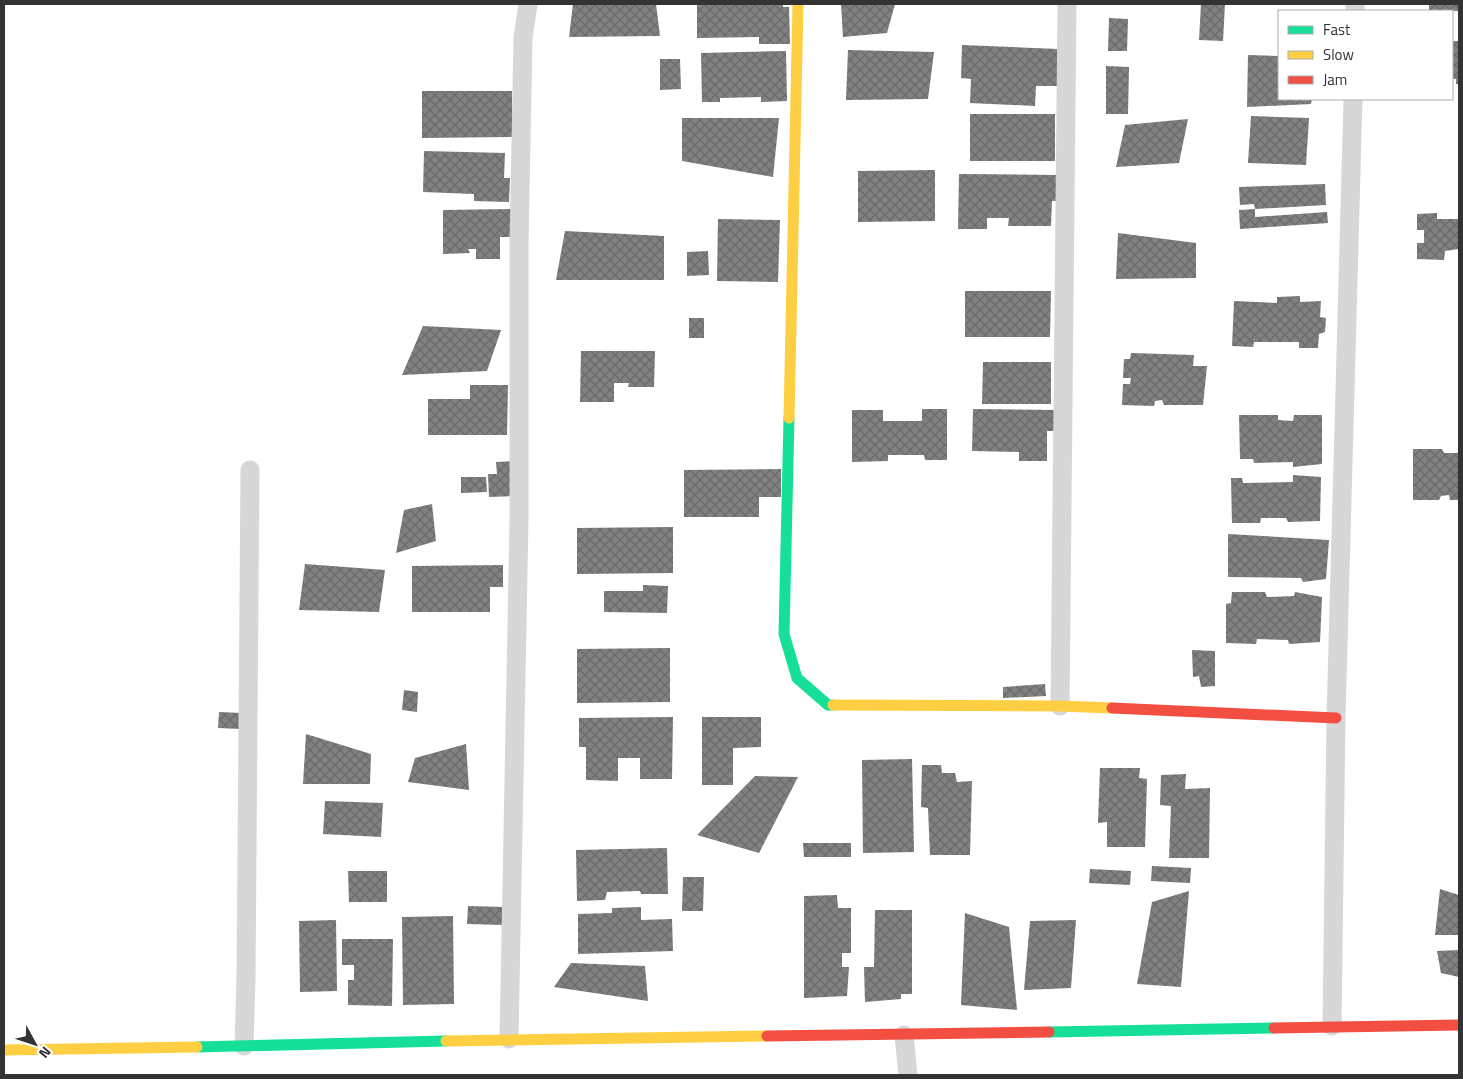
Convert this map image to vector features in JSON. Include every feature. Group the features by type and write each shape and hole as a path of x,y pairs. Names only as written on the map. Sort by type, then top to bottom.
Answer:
{"street":[{"path":"509,1039 519,531 519,245 523,38 528,4"},
{"path":"798,4 784,634 797,678 828,705 1060,706 1336,718"},
{"path":"1060,706 1067,4"},
{"path":"1332,1026 1336,718 1353,100"},
{"path":"244,1046 250,470"},
{"path":"4,1050 509,1039 904,1035 1459,1025"},
{"path":"904,1035 908,1075"}],"building":[{"path":"573,4 656,4 660,36 569,37"},
{"path":"697,4 783,4 783,7 789,7 790,44 759,44 759,37 697,38"},
{"path":"841,4 895,4 887,33 843,37"},
{"path":"1201,4 1225,4 1223,41 1199,40"},
{"path":"1429,4 1459,4 1459,11 1429,10"},
{"path":"1109,18 1128,19 1127,51 1108,51"},
{"path":"1453,41 1459,41 1459,84 1456,84 1456,79 1453,79"},
{"path":"962,45 1058,49 1057,86 1036,86 1035,106 970,103 971,79 961,78"},
{"path":"848,50 934,52 928,99 846,100"},
{"path":"786,51 787,101 761,102 761,97 720,98 720,102 702,102 701,53"},
{"path":"1248,55 1278,56 1278,100 1312,100 1311,104 1247,107"},
{"path":"660,59 680,59 681,89 660,90"},
{"path":"1106,66 1129,67 1128,114 1106,114"},
{"path":"422,91 512,91 512,137 422,138"},
{"path":"970,114 1055,114 1055,161 970,161"},
{"path":"1251,116 1309,118 1306,165 1248,163"},
{"path":"682,118 779,118 773,177 682,161"},
{"path":"1188,119 1179,163 1116,167 1125,125"},
{"path":"424,151 505,153 504,178 510,178 509,202 474,201 474,194 423,192"},
{"path":"935,170 935,221 858,222 858,171"},
{"path":"959,174 1057,175 1056,201 1052,201 1051,226 1008,226 1009,218 987,218 987,229 958,229"},
{"path":"1325,184 1326,205 1255,209 1254,204 1240,205 1239,187"},
{"path":"512,209 513,237 500,237 500,259 476,259 476,249 468,249 470,253 443,254 443,210"},
{"path":"1255,209 1255,217 1327,212 1328,223 1240,229 1239,210"},
{"path":"1437,213 1437,219 1459,219 1459,249 1445,251 1444,260 1417,259 1417,243 1424,243 1424,230 1417,230 1417,214"},
{"path":"718,219 780,220 778,282 717,281"},
{"path":"565,231 664,236 664,280 556,280"},
{"path":"1118,233 1196,243 1196,278 1116,279"},
{"path":"708,251 709,275 687,276 687,252"},
{"path":"965,291 1051,291 1050,337 965,337"},
{"path":"1300,296 1300,302 1321,301 1320,317 1326,318 1325,332 1319,334 1318,348 1299,348 1299,342 1254,342 1253,347 1232,346 1234,301 1277,303 1277,297"},
{"path":"689,318 704,318 704,338 689,338"},
{"path":"423,326 501,330 487,371 402,375"},
{"path":"581,351 655,351 654,387 628,387 629,383 614,383 614,402 580,402"},
{"path":"1131,353 1194,355 1193,366 1207,366 1203,405 1164,405 1162,400 1155,401 1154,406 1122,405 1123,384 1130,384 1131,378 1123,378 1124,359 1130,359"},
{"path":"983,362 1051,362 1051,404 982,404"},
{"path":"470,385 508,385 507,435 428,435 428,399 470,399"},
{"path":"922,409 947,409 947,460 925,460 924,455 888,455 888,461 852,462 852,410 883,410 883,421 922,421"},
{"path":"973,409 1058,410 1057,431 1047,431 1047,461 1019,461 1019,452 972,451"},
{"path":"1239,415 1278,415 1278,420 1293,421 1294,415 1322,415 1322,464 1293,467 1293,462 1254,463 1253,459 1240,459"},
{"path":"1413,449 1442,449 1444,453 1459,453 1459,500 1450,500 1449,495 1441,496 1439,500 1413,500"},
{"path":"516,461 517,496 489,497 488,474 497,474 496,462"},
{"path":"781,469 781,497 759,497 759,517 684,517 684,470"},
{"path":"1293,475 1321,477 1320,521 1288,522 1286,518 1261,518 1260,523 1232,523 1231,478 1242,478 1243,483 1293,482"},
{"path":"461,477 486,477 487,492 461,493"},
{"path":"432,504 436,541 396,553 404,510"},
{"path":"673,527 673,573 577,574 577,528"},
{"path":"1228,534 1329,540 1326,579 1303,582 1301,578 1228,577"},
{"path":"305,564 385,570 379,612 299,610"},
{"path":"503,565 503,587 490,587 490,612 412,612 412,566"},
{"path":"643,585 668,586 667,613 604,612 604,591 643,591"},
{"path":"1232,592 1265,592 1267,597 1294,596 1295,592 1322,597 1320,642 1289,644 1288,640 1257,639 1256,644 1226,643 1226,604 1231,603"},
{"path":"670,648 670,702 577,703 577,649"},
{"path":"1192,650 1215,651 1215,686 1201,687 1199,676 1193,677"},
{"path":"1045,684 1046,696 1003,698 1003,687"},
{"path":"404,690 418,692 417,712 402,710"},
{"path":"219,712 241,713 240,729 218,728"},
{"path":"673,717 672,779 640,779 640,758 618,758 618,781 586,780 586,747 579,747 579,718"},
{"path":"702,717 761,717 761,747 733,748 733,785 702,785"},
{"path":"306,734 371,754 370,784 303,784"},
{"path":"466,744 469,790 408,782 415,758"},
{"path":"912,759 914,852 863,853 862,760"},
{"path":"922,765 941,765 942,773 955,773 957,782 972,781 970,855 930,855 928,808 921,807"},
{"path":"1100,768 1140,768 1139,778 1147,779 1145,847 1107,847 1107,822 1098,823"},
{"path":"1186,774 1185,789 1210,788 1209,858 1169,858 1171,806 1160,805 1161,775"},
{"path":"755,776 798,777 759,853 697,835"},
{"path":"325,801 383,803 381,837 323,834"},
{"path":"803,843 851,843 851,857 804,857"},
{"path":"667,848 668,894 641,894 640,891 607,892 605,900 577,901 576,850"},
{"path":"1152,866 1191,868 1190,883 1151,881"},
{"path":"1090,869 1131,871 1130,885 1089,883"},
{"path":"348,871 387,871 387,902 349,902"},
{"path":"683,877 704,877 703,911 682,911"},
{"path":"1440,889 1459,895 1459,935 1435,935"},
{"path":"1189,891 1181,987 1137,984 1152,902"},
{"path":"837,895 838,908 851,908 851,953 842,953 842,967 849,967 847,996 804,998 804,896"},
{"path":"468,906 505,907 504,925 467,924"},
{"path":"641,907 641,920 672,919 673,951 578,954 578,914 612,913 612,908"},
{"path":"875,910 912,910 912,994 901,994 901,999 865,1002 864,967 874,967"},
{"path":"965,913 1009,927 1017,1010 961,1005"},
{"path":"453,916 454,1004 403,1005 402,917"},
{"path":"336,920 337,991 300,992 299,921"},
{"path":"1076,920 1071,988 1024,990 1030,921"},
{"path":"342,939 393,939 392,1006 348,1005 348,980 354,980 354,965 342,965"},
{"path":"1459,950 1459,977 1441,973 1437,951"},
{"path":"571,963 645,966 648,1001 554,987"}],"traffic: fast":[{"path":"789,418 784,634 797,678 828,705 833,705"},
{"path":"1049,1032 1274,1028"},
{"path":"197,1047 446,1041"}],"traffic: slow":[{"path":"789,418 798,4"},
{"path":"833,705 1112,708"},
{"path":"446,1041 767,1036"},
{"path":"4,1050 197,1047"}],"traffic: jam":[{"path":"1112,708 1336,718"},
{"path":"1274,1028 1459,1025"},
{"path":"767,1036 1049,1032"}]}
